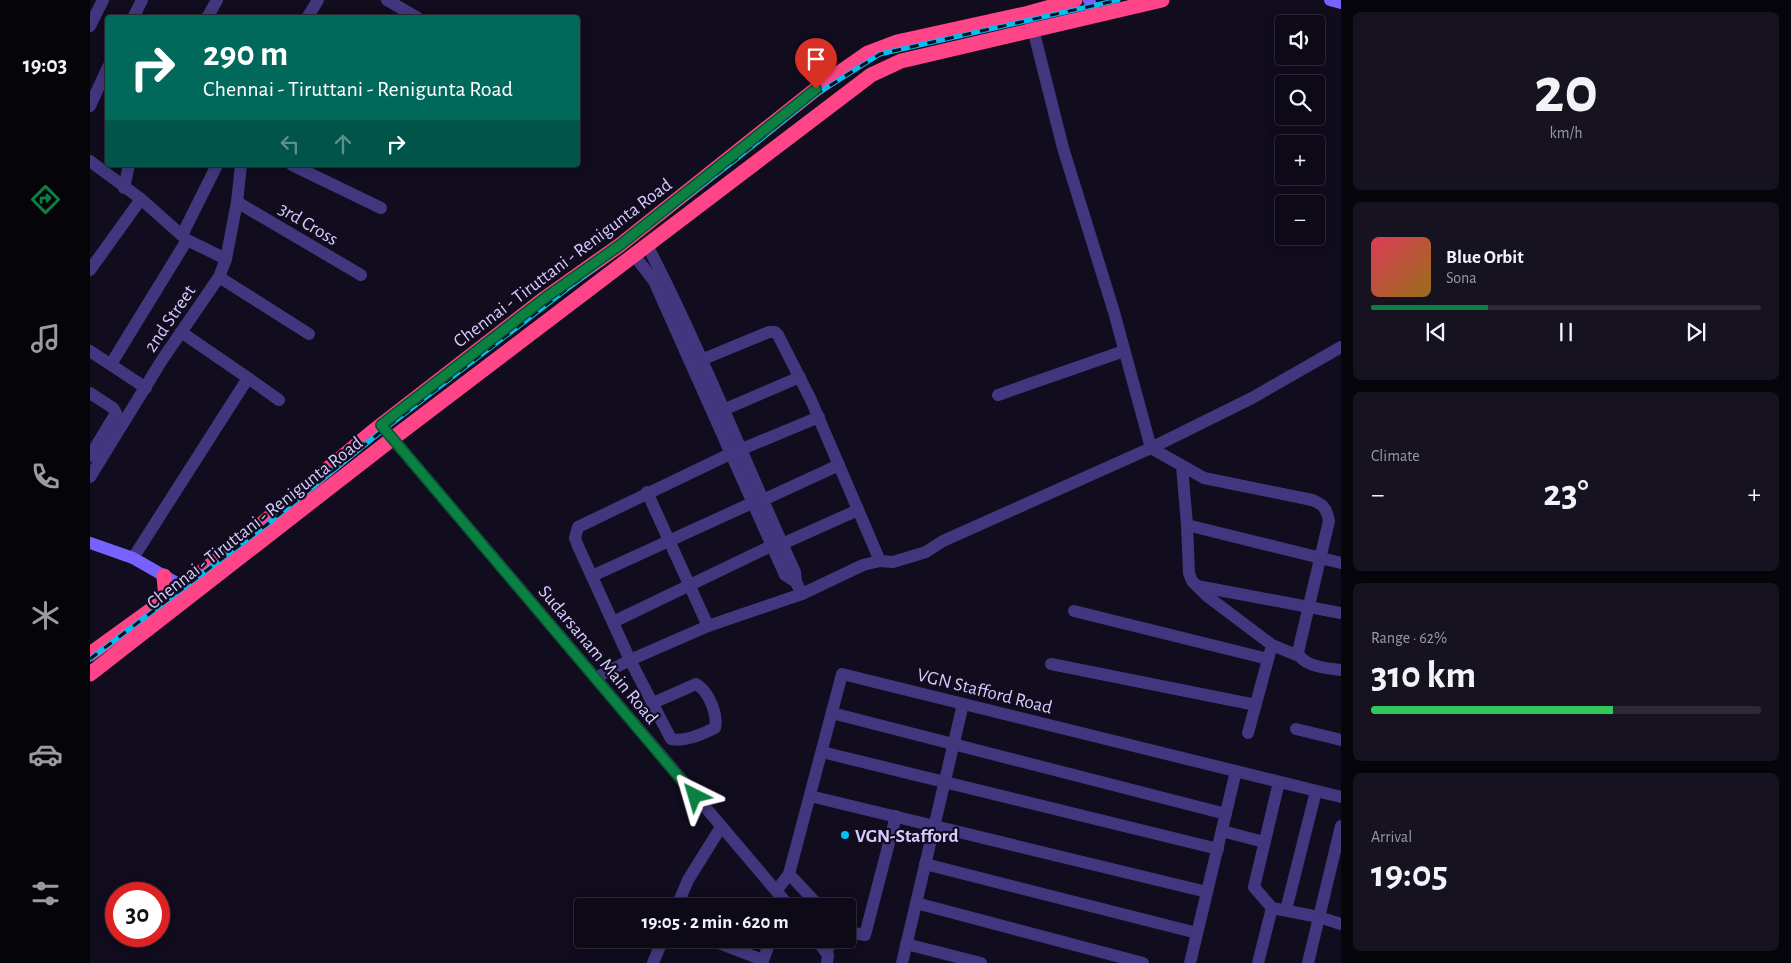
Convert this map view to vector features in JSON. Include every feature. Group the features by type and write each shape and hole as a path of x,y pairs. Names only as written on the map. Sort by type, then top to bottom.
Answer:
{"highway":[{"name":"Chennai - Tiruttani - Renigunta Road","path":"90,674 187,591 228,551 381,425 545,298 620,245 816,89 868,53 897,42 1028,13 1075,0"},
{"name":"Chennai - Tiruttani - Renigunta Road","path":"90,654 166,599 187,591 506,354 871,75 901,61 1095,15 1112,5 1162,0"},
{"path":"164,576 166,599"}],"street":[{"path":"134,15 142,0"},
{"path":"209,15 217,0"},
{"path":"309,15 318,0"},
{"path":"387,0 413,15"},
{"path":"1089,0 1095,15"},
{"path":"1330,0 1341,4"},
{"path":"90,26 97,6"},
{"path":"1028,13 1063,148 1151,448 1204,478 1312,500 1320,503 1327,510 1329,521 1299,645 1299,656"},
{"path":"90,106 105,74"},
{"path":"90,161 141,200 184,237 226,259"},
{"path":"124,188 129,167"},
{"path":"111,364 184,237 216,167"},
{"name":"2nd Street","path":"90,477 162,360 219,277 226,259 237,202 241,167"},
{"path":"296,167 381,208"},
{"path":"90,270 141,200"},
{"name":"3rd Cross","path":"237,202 361,275"},
{"path":"647,245 757,501 777,545 795,572 796,582 802,594"},
{"path":"634,255 654,281 688,344 701,360 724,410 736,452"},
{"path":"219,277 309,334"},
{"path":"182,332 280,400"},
{"path":"701,360 769,332 775,332 782,340 819,418 880,561"},
{"path":"595,678 630,660 708,626 802,594 863,565 880,561 893,562 926,552 943,541 1151,448 1252,398 1341,347"},
{"path":"90,350 146,388"},
{"path":"998,394 1124,351"},
{"path":"724,410 800,377"},
{"path":"133,558 248,378"},
{"path":"90,393 113,408 116,414 90,456"},
{"path":"653,703 696,684 702,687 714,711 715,728 688,739 672,739 630,660 575,538 578,527 647,492 736,452 819,418"},
{"name":"Sudarsanam Main Road","path":"381,425 721,827 777,890 782,898"},
{"path":"592,576 839,465"},
{"path":"1182,466 1188,524 1189,573 1197,586 1207,596 1272,645 1299,656 1311,664 1341,670"},
{"path":"647,492 708,626"},
{"path":"613,622 689,585 858,510"},
{"path":"1188,524 1341,563"},
{"path":"90,543 133,558 187,591"},
{"path":"1197,586 1341,613"},
{"path":"1074,611 1268,659"},
{"path":"1248,733 1272,645"},
{"path":"1051,664 1256,705"},
{"name":"VGN Stafford Road","path":"777,890 789,874 842,674 1341,797"},
{"path":"902,963 963,704"},
{"path":"832,713 1226,814"},
{"path":"1296,730 1341,740"},
{"path":"822,752 1218,849"},
{"path":"1190,963 1236,771"},
{"path":"1279,782 1254,887 1272,908 1319,917 1341,924"},
{"path":"1286,910 1316,791"},
{"path":"810,796 1207,892"},
{"path":"856,933 865,935 896,816"},
{"path":"1308,963 1341,826"},
{"path":"680,898 688,880 721,827"},
{"path":"1222,831 1264,842"},
{"path":"925,864 1197,933"},
{"path":"789,874 812,898"},
{"path":"916,903 1143,963"},
{"path":"1258,963 1272,908"},
{"path":"906,944 981,963"},
{"path":"653,963 659,948"},
{"path":"730,948 762,961 767,948"}],"railway":[{"path":"90,659 265,526 378,434 735,160 815,95 880,54 1118,0"}],"place":[{"name":"VGN-Stafford","path":"845,835"}],"route":[{"path":"695,796 381,425 545,298 620,245 816,89"}]}
